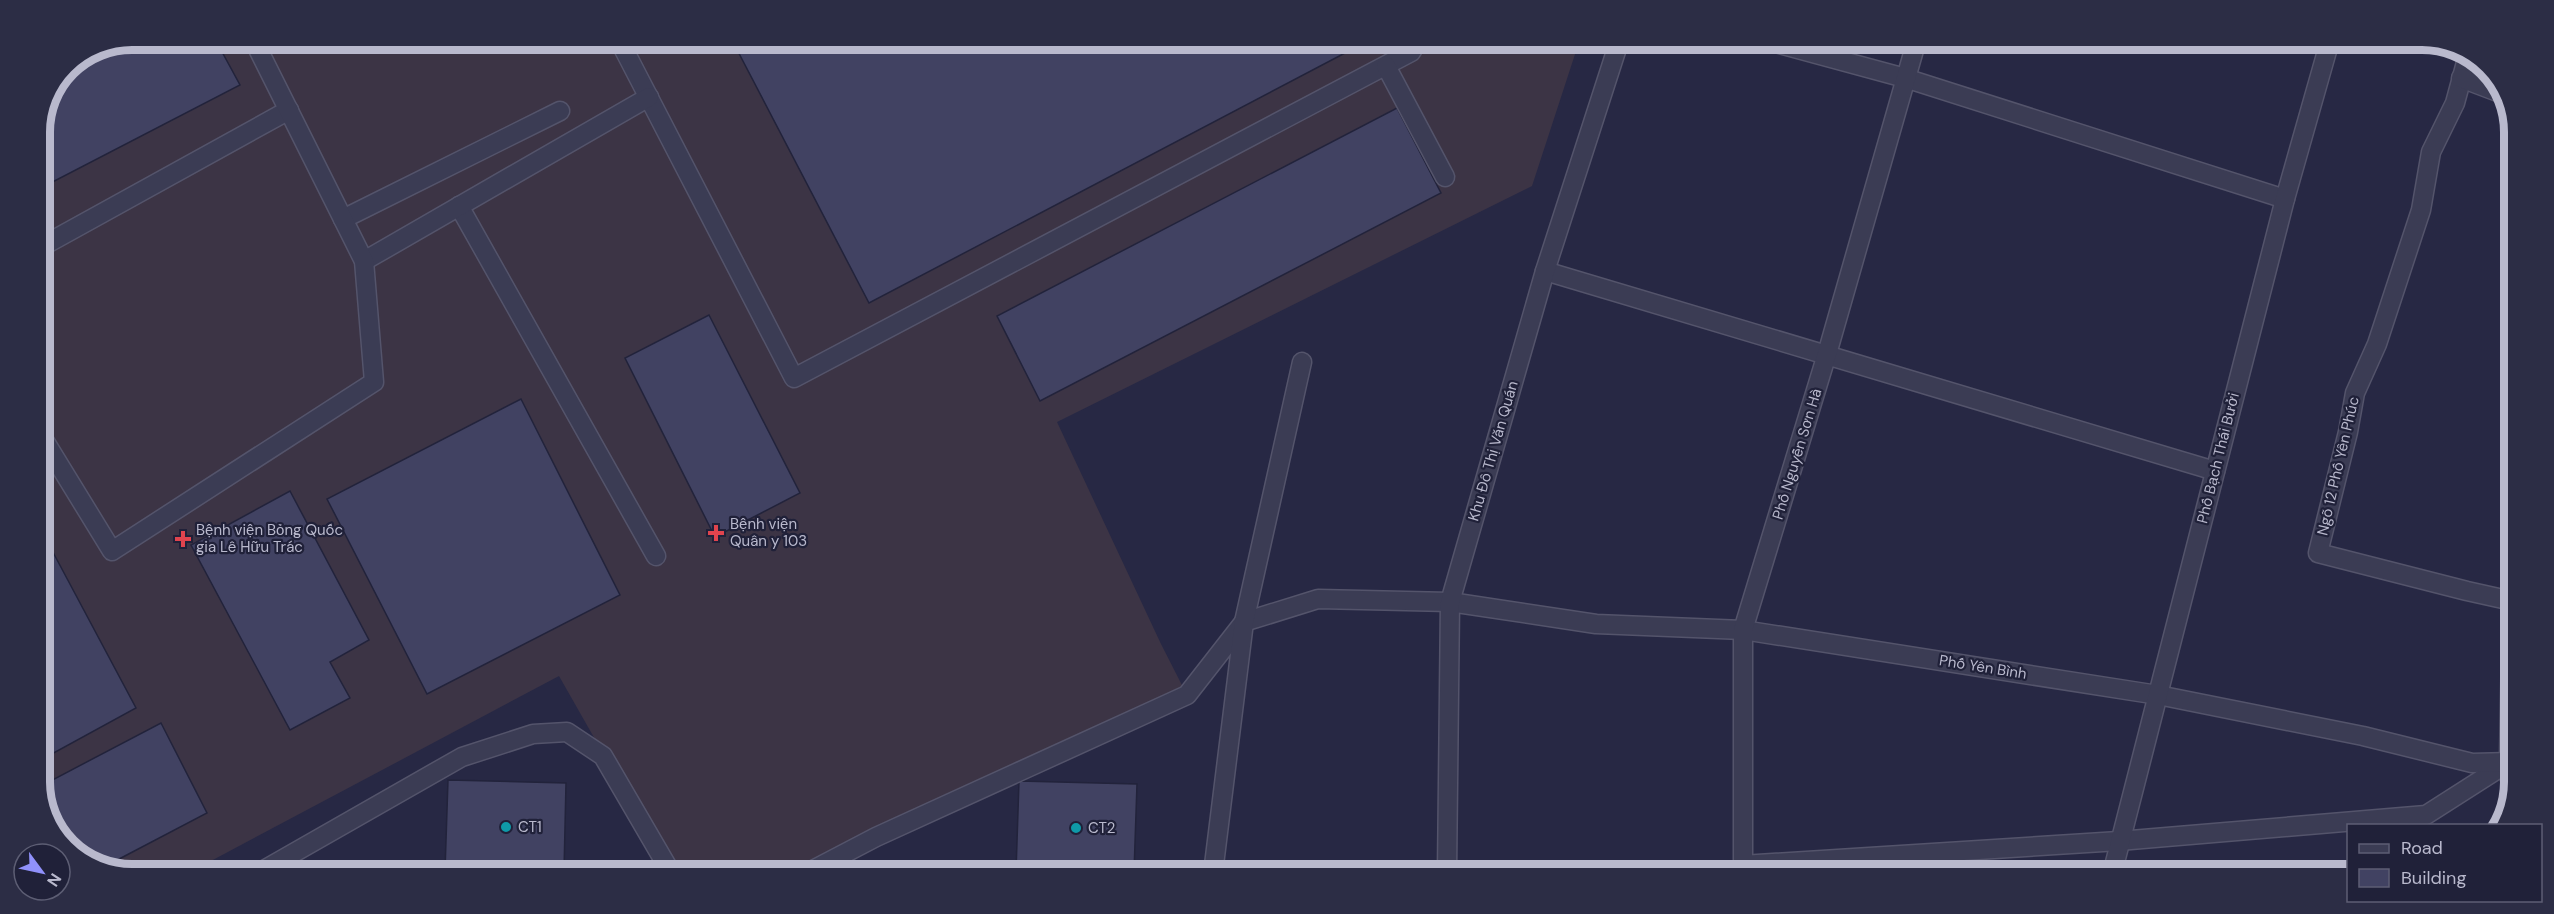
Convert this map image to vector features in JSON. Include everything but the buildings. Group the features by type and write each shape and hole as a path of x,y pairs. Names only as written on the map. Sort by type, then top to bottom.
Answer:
{"street":[{"path":"50,450 112,551 374,382 364,261 259,50"},
{"path":"624,50 794,378 1413,50"},
{"name":"Khu Đô Thị Văn Quán","path":"1447,864 1450,602 1545,271 1616,50"},
{"path":"1802,50 1905,78 2285,199"},
{"name":"Phố Nguyễn Sơn Hà","path":"1742,864 1743,630 1827,354 1914,50"},
{"name":"Phố Bạch Thái Bưởi","path":"2114,864 2285,199 2327,50"},
{"name":"Ngõ 12 Phố Yên Phúc","path":"2466,61 2455,103 2431,152 2421,210 2377,344 2355,393 2348,432 2318,553 2504,598"},
{"path":"1386,66 1445,177"},
{"path":"2461,78 2494,91"},
{"path":"364,261 649,97"},
{"path":"50,242 289,110"},
{"path":"343,219 560,111"},
{"path":"459,206 656,555"},
{"path":"1545,271 2215,471"},
{"path":"1214,864 1244,622 1302,362"},
{"name":"Phố Yên Bình","path":"1244,622 1318,599 1450,602 1596,624 1743,630 2158,695 2363,736 2472,763 2504,767"},
{"path":"824,864 876,837 1187,695 1244,622"},
{"path":"274,864 462,757 533,734 567,732 603,756 666,864"},
{"path":"1809,864 2426,815 2504,771"}],"shaded area":[{"name":"Bệnh viện Quân y 103","path":"131,50 1576,50 1532,186 1057,422 1187,695 826,864 666,864 559,676 205,864 115,863 81,848 66,833 56,814 50,788 50,131 51,115 56,100 73,73 100,56 115,51"}],"place":[{"name":"Bệnh viện Quân y 103","path":"716,533"},
{"name":"Bệnh viện Bỏng Quốc gia Lê Hữu Trác","path":"183,539"},
{"name":"CT1","path":"506,827"},
{"name":"CT2","path":"1076,828"}]}
